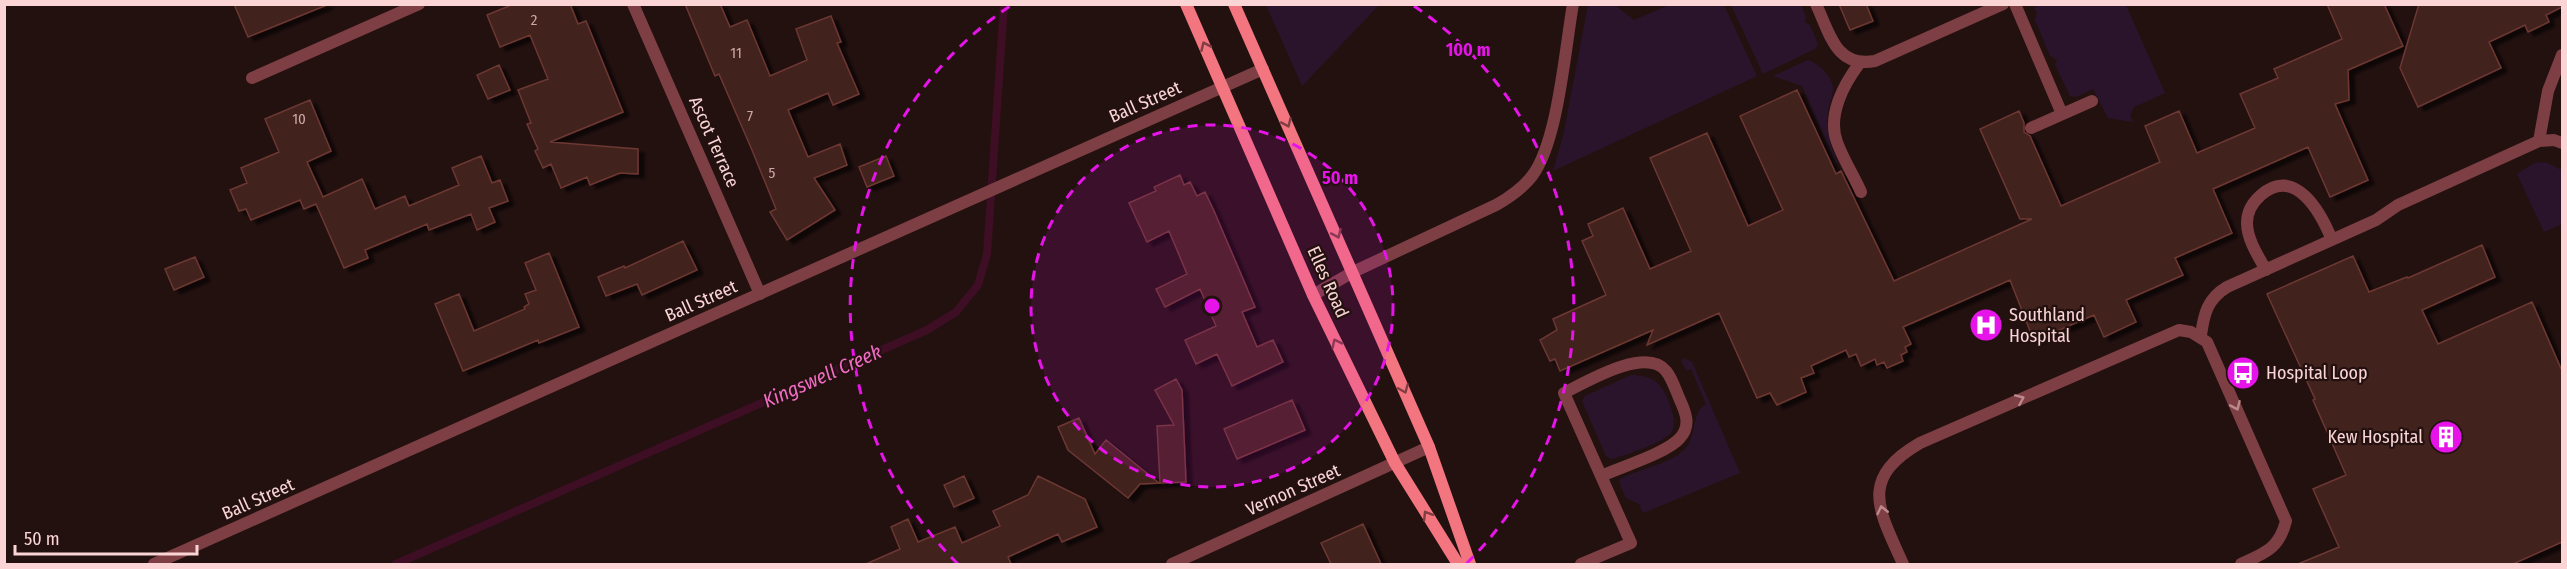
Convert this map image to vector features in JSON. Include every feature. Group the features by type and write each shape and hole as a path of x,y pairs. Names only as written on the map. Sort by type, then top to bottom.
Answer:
{"main road":[{"name":"Elles Road","path":"1186,4 1313,295 1395,463 1458,564"},
{"name":"Elles Road","path":"1234,4 1429,447 1470,564"}],"street":[{"path":"252,78 419,4"},
{"name":"Ascot Terrace","path":"633,4 760,294"},
{"path":"1313,295 1353,272 1496,205 1516,193 1533,175 1544,154 1551,132 1573,4"},
{"path":"1816,4 1834,43 1842,54 1859,64 1875,61 2002,4"},
{"path":"2015,4 2062,114"},
{"path":"2539,141 2548,91 2562,55"},
{"path":"1859,64 1842,88 1835,113 1836,140 1861,192"},
{"name":"Ball Street","path":"154,564 1263,69"},
{"path":"2031,128 2092,101"},
{"path":"2201,335 2203,318 2211,299 2227,287 2376,220 2398,205 2539,141 2554,140 2562,143"},
{"path":"2266,270 2251,240 2247,222 2253,204 2266,190 2284,186 2296,189 2306,196 2316,207 2332,240"},
{"path":"1904,564 1886,525 1880,503 1880,486 1886,469 1899,455 1920,443 2179,330 2201,335 2207,342 2286,522 2282,535 2273,548 2241,564"},
{"path":"1589,563 1631,543 1601,476 1564,393 1629,363 1643,361 1657,364 1666,370 1686,412 1687,426 1681,437 1671,447 1601,476"},
{"name":"Vernon Street","path":"1172,564 1429,447"}],"shaded area":[{"path":"1266,5 1379,5 1302,86"},
{"path":"1588,5 1615,5 1634,20 1669,5 1724,5 1757,76 1553,171 1563,136"},
{"path":"1731,5 1801,5 1806,17 1805,22 1810,25 1818,44 1815,49 1763,74"},
{"path":"2038,5 2126,5 2165,93 2134,107 2130,115 2133,122 2108,118 2093,89 2076,97 2070,96 2055,65 2057,60 2050,56 2035,20 2037,13 2034,8"},
{"path":"1808,60 1824,70 1832,83 1828,128 1830,142 1838,162 1836,163 1802,86 1773,76"},
{"path":"2545,162 2562,170 2562,224 2544,232 2517,174 2534,163"},
{"path":"1684,358 1692,362 1740,473 1643,513 1639,504 1626,498 1620,485 1620,479 1663,463 1685,449 1689,444 1698,413 1706,404 1691,369 1687,371 1681,361"},
{"path":"1631,375 1651,379 1660,386 1672,409 1673,428 1667,437 1634,452 1611,459 1606,456 1582,401 1585,396"}],"building":[{"path":"234,4 327,4 327,5 248,37"},
{"path":"514,4 570,4 578,24 586,21 623,112 550,142 638,149 638,174 620,173 590,185 587,177 561,188 551,164 543,168 535,151 538,149 527,124 531,123 518,90 548,79 530,35 500,47 487,15"},
{"path":"685,4 720,4 730,27 747,20 770,76 807,60 796,29 831,16 841,42 837,43 859,94 833,105 828,93 788,110 808,157 840,144 847,165 814,178 835,210 787,240 770,212 776,209 752,150 719,74 715,76"},
{"path":"1839,4 1866,4 1873,21 1850,30"},
{"path":"2327,4 2384,4 2403,46 2348,70 2349,100 2335,104 2368,180 2330,197 2308,147 2213,189 2232,233 2175,258 2183,275 2126,300 2136,322 2104,337 2094,315 2034,341 2010,280 1903,327 1911,344 1905,347 1907,352 1901,355 1903,361 1887,368 1884,362 1877,365 1875,359 1861,366 1856,354 1849,357 1846,350 1811,366 1814,373 1801,378 1806,392 1777,405 1770,393 1757,398 1719,313 1647,345 1653,330 1560,371 1555,359 1550,361 1540,340 1557,330 1553,319 1606,295 1582,241 1593,236 1588,224 1623,208 1650,269 1691,251 1650,158 1707,133 1748,226 1783,210 1740,116 1797,90 1836,174 1841,171 1894,281 2032,219 2020,219 1980,129 2019,111 2024,123 2024,132 2030,136 2061,206 2160,162 2145,126 2179,111 2197,153 2255,128 2240,94 2278,78 2274,69 2342,39"},
{"path":"2419,4 2562,4 2562,7 2546,15 2549,22 2528,32 2525,25 2489,42 2501,68 2418,107 2400,68"},
{"path":"499,65 510,90 488,99 477,75"},
{"path":"310,100 331,151 307,162 323,197 362,179 375,209 405,196 409,206 459,185 452,168 481,156 492,183 500,180 508,201 489,208 495,222 477,230 471,214 429,230 427,224 365,250 368,258 344,268 316,204 304,209 300,200 251,220 246,209 239,211 230,190 247,183 241,168 279,152 265,119"},
{"path":"886,156 894,176 867,187 859,167"},
{"path":"1180,175 1184,185 1190,182 1197,196 1205,192 1214,211 1255,307 1242,312 1257,347 1273,340 1283,362 1232,386 1217,354 1196,364 1185,340 1216,326 1200,289 1165,307 1156,289 1187,274 1169,231 1147,242 1129,203 1156,191 1154,187"},
{"path":"683,241 697,270 642,295 637,284 606,296 598,277 624,266 625,268"},
{"name":"Kew Hospital","path":"2482,245 2495,277 2422,310 2438,344 2532,302 2562,371 2562,542 2513,564 2298,564 2339,547 2313,489 2346,475 2313,400 2315,399 2267,294 2353,256 2369,292 2408,278"},
{"path":"549,253 579,327 539,343 538,340 463,371 435,304 459,294 474,331 525,309 524,307 529,304 525,294 536,290 525,263"},
{"path":"195,257 204,277 174,290 165,269"},
{"path":"1176,379 1182,390 1186,482 1160,483 1157,426 1174,425 1155,390"},
{"path":"1292,400 1305,430 1237,459 1224,429"},
{"path":"1079,418 1095,454 1106,440 1159,483 1140,484 1128,498 1068,450 1058,427"},
{"path":"964,476 974,498 954,507 944,485"},
{"path":"1038,476 1085,499 1097,527 1062,542 1058,534 1008,557 1011,564 866,564 900,549 891,527 908,519 918,542 955,527 962,543 1000,526 993,511 1028,495"},
{"path":"1363,524 1381,564 1331,564 1321,543"}],"waterway":[{"name":"Kingswell Creek","path":"396,564 927,330 956,312 978,285 987,254 1004,4"}],"place":[{"name":"Southland Hospital","path":"1986,325"},
{"name":"Hospital Loop","path":"2243,373"},
{"name":"Kew Hospital","path":"2446,437"}]}
